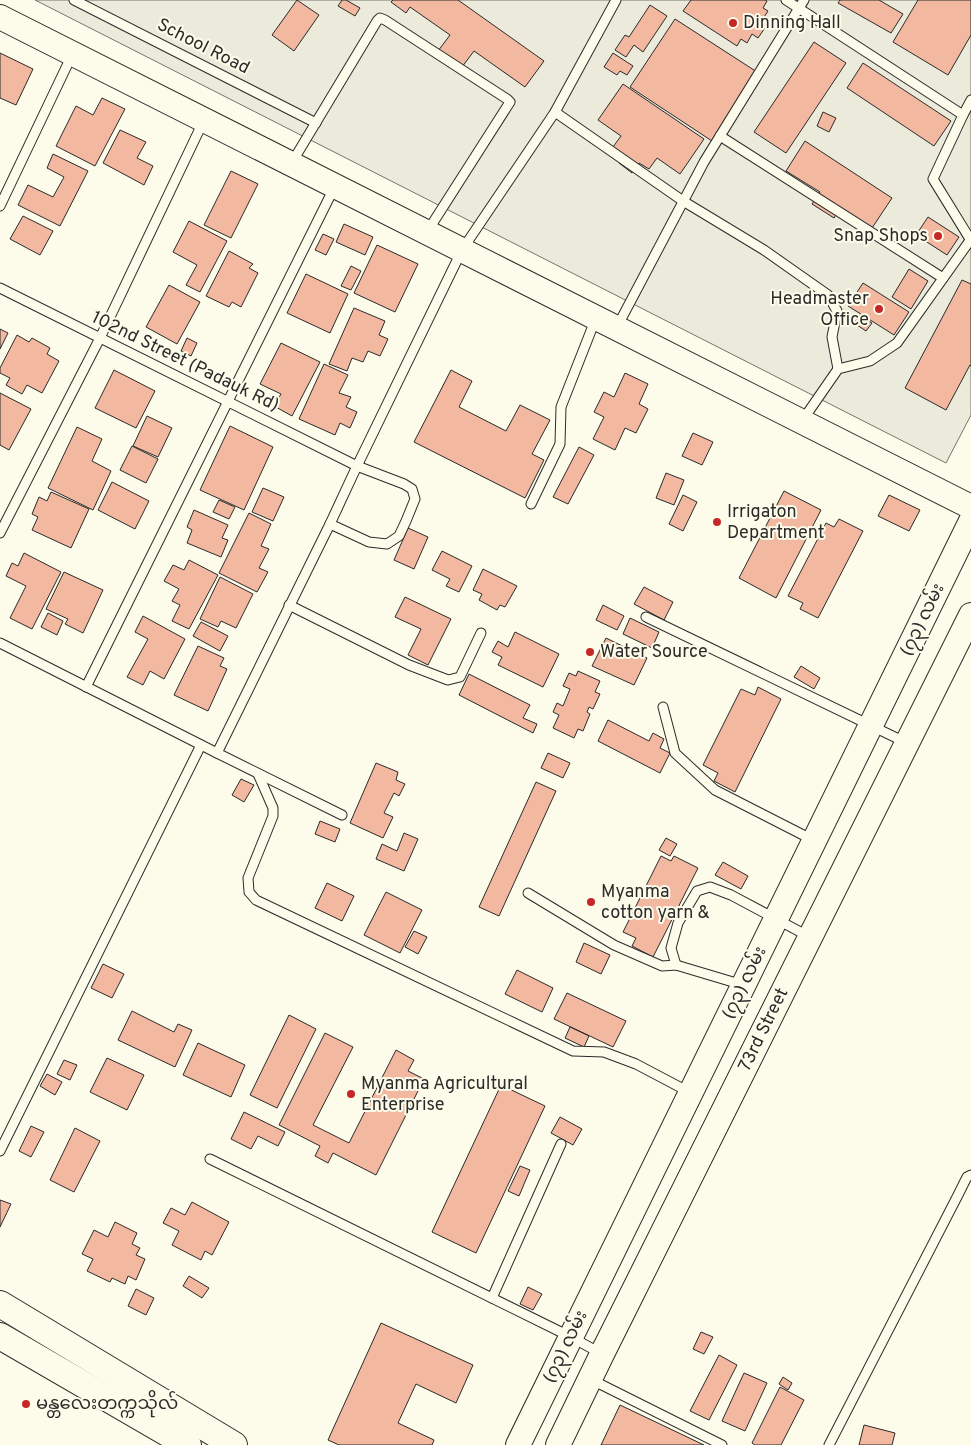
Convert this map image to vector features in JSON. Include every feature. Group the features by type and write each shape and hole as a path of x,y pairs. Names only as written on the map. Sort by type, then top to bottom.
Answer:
{"main road":[{"path":"0,17 971,507"},
{"name":"(၇၃) လမ်း","path":"518,1445 971,521"},
{"name":"73rd Street","path":"558,1445 971,615"},
{"path":"0,1304 234,1445"},
{"path":"25,1320 6,1339 188,1445"}],"lane":[{"name":"School Road","path":"74,0 316,123"},
{"path":"217,753 462,250 555,112 616,0"},
{"path":"786,0 962,114"},
{"path":"531,504 560,444 561,407 606,323 683,201 704,162 804,0"},
{"path":"291,164 380,18 510,102 427,232"},
{"path":"0,206 72,54"},
{"path":"802,422 838,369 870,361 897,343 970,239 933,178 962,114 971,100"},
{"path":"555,112 683,201 764,250 828,295 837,311 832,336 838,369"},
{"path":"0,533 100,338 204,120"},
{"path":"720,136 943,278"},
{"path":"86,687 335,186"},
{"name":"102nd Street (Padauk Rd)","path":"0,288 356,466 404,484 412,489 415,499 406,521 398,536 387,544 369,542 330,524"},
{"path":"289,605 410,665 448,680 460,677 481,633"},
{"path":"646,617 907,743"},
{"path":"0,643 342,815"},
{"path":"662,707 675,753 715,790 815,840"},
{"path":"0,1151 201,745"},
{"path":"258,774 272,808 273,816 248,878 249,892 256,900 573,1051 604,1052 636,1064 691,1093"},
{"path":"676,965 671,948 678,923 698,890 710,887 731,895 810,937"},
{"path":"528,893 614,945 662,966 676,965 744,985"},
{"path":"492,1298 561,1144"},
{"path":"210,1159 602,1354"},
{"path":"829,1445 952,1205 967,1177 971,1175"},
{"path":"590,1379 722,1445"}],"shaded area":[{"path":"35,0 971,0 971,415 946,463"}],"building":[{"path":"297,0 319,15 294,51 272,35"},
{"path":"342,0 346,0 360,8 355,16 338,6"},
{"path":"393,0 458,0 544,61 525,87 474,51 462,67 438,51 450,35 410,7 406,13 391,2"},
{"name":"Dinning Hall","path":"691,0 765,0 767,1 763,8 768,11 761,22 767,25 758,38 752,34 747,43 741,39 737,46 683,11"},
{"path":"840,0 879,0 903,14 891,33 838,3"},
{"path":"918,0 971,0 971,35 948,75 893,42"},
{"path":"650,5 667,16 643,52 634,45 626,57 615,50 625,35 629,37"},
{"path":"675,19 757,72 712,141 630,87"},
{"path":"814,42 846,63 786,153 754,132"},
{"path":"0,53 33,69 16,105 0,98"},
{"path":"613,53 633,66 627,75 620,71 617,75 604,67"},
{"path":"863,63 951,121 934,146 847,88"},
{"path":"623,84 704,139 680,174 657,158 649,169 639,163 632,173 619,163 624,155 613,147 621,136 598,120"},
{"path":"102,98 125,109 95,166 56,146 76,106 93,115"},
{"path":"823,112 836,118 829,132 817,126"},
{"path":"120,130 146,142 137,158 153,166 144,185 103,163"},
{"path":"805,141 892,198 872,228 840,208 834,218 812,204 820,192 786,171"},
{"path":"53,154 88,171 60,226 18,205 28,185 53,197 64,177 47,168"},
{"path":"231,171 258,184 231,238 204,225"},
{"path":"23,216 53,231 40,255 10,239"},
{"name":"Snap Shops","path":"928,217 959,237 947,255 916,235"},
{"path":"189,221 227,241 200,292 186,285 197,265 173,252"},
{"path":"344,224 373,237 365,255 336,242"},
{"path":"323,234 334,239 326,255 315,250"},
{"path":"377,245 418,264 395,312 354,293"},
{"path":"229,251 253,264 249,268 258,273 241,307 232,302 229,307 206,296"},
{"path":"351,266 361,271 351,290 341,286"},
{"path":"909,269 928,281 911,309 892,297"},
{"path":"306,274 348,294 330,333 287,313"},
{"path":"962,280 971,284 971,366 946,410 905,388"},
{"name":"Headmaster Office","path":"863,283 909,312 894,335 848,306"},
{"path":"169,285 200,302 177,344 146,327"},
{"path":"354,308 385,321 379,335 388,339 380,356 368,351 363,362 352,358 347,371 329,364"},
{"path":"860,315 872,323 866,331 854,323"},
{"path":"0,329 8,333 0,349"},
{"path":"17,335 29,342 32,338 50,348 47,354 59,361 42,393 27,385 22,394 6,385 10,378 0,373 0,368"},
{"path":"187,338 197,343 191,356 181,351"},
{"path":"281,343 320,362 292,416 274,406 281,394 260,384"},
{"path":"324,364 348,375 339,393 351,397 346,407 357,412 350,428 340,423 335,435 299,419"},
{"path":"114,370 155,391 136,428 95,408"},
{"path":"451,370 472,381 459,407 506,431 520,405 550,420 532,454 544,460 525,498 414,442"},
{"path":"625,373 648,384 639,404 648,409 636,433 625,428 615,450 593,439 604,417 594,412 604,392 614,397"},
{"path":"0,393 31,409 9,450 0,445"},
{"path":"147,416 172,428 158,457 133,446"},
{"path":"230,426 273,447 244,510 200,490"},
{"path":"77,427 102,439 92,461 111,471 93,510 48,488"},
{"path":"693,433 713,442 702,465 682,456"},
{"path":"132,446 158,459 146,483 120,470"},
{"path":"579,447 594,455 568,504 553,497"},
{"path":"666,473 684,480 674,505 656,498"},
{"path":"112,482 149,501 135,529 98,510"},
{"path":"263,488 284,497 273,521 252,512"},
{"path":"784,491 821,510 776,598 739,578"},
{"path":"51,492 89,509 71,548 32,530 38,517 32,514 39,497 47,501"},
{"path":"683,495 697,502 683,531 669,524"},
{"path":"889,495 920,510 909,531 878,516"},
{"path":"219,500 235,507 229,519 213,512"},
{"path":"194,510 228,525 222,538 228,540 221,557 187,543 192,530 187,527"},
{"path":"249,513 271,524 261,546 269,549 259,568 268,572 257,592 219,573"},
{"path":"839,519 863,531 818,618 800,609 803,603 788,596 826,523 834,527"},
{"path":"408,528 428,537 414,569 394,560"},
{"path":"442,551 472,566 459,592 446,586 450,579 432,570"},
{"path":"24,553 61,572 32,629 10,618 26,586 6,576 12,563 18,566"},
{"path":"189,560 218,575 189,629 172,621 180,605 172,601 179,589 164,581 173,565 184,570"},
{"path":"483,569 517,586 505,607 500,605 497,610 479,600 482,594 473,590"},
{"path":"64,572 103,590 83,633 65,624 68,619 46,609"},
{"path":"220,577 253,594 236,628 221,621 218,627 200,619"},
{"path":"644,587 673,602 664,620 634,604"},
{"path":"405,597 451,619 428,665 408,655 421,629 395,617"},
{"path":"603,605 624,616 617,630 596,620"},
{"path":"48,613 63,621 57,635 41,627"},
{"path":"143,616 185,639 164,679 150,671 143,685 127,677 148,639 135,632"},
{"path":"630,618 659,632 652,648 623,634"},
{"path":"201,622 228,636 220,651 193,636"},
{"path":"515,632 559,654 543,687 498,665 502,657 492,652 498,641 508,647"},
{"path":"606,638 647,658 634,685 592,666"},
{"path":"198,646 224,658 220,666 227,669 208,711 174,695"},
{"path":"801,666 820,678 814,689 794,677"},
{"path":"578,671 600,681 595,692 600,694 593,709 589,707 587,712 590,714 583,731 578,729 574,738 553,728 559,715 553,712 557,703 563,706 570,689 563,686 569,673 576,676"},
{"path":"469,674 530,705 523,718 537,724 533,733 459,695"},
{"path":"758,687 781,699 735,792 714,781 718,773 703,765 741,689 755,695"},
{"path":"608,720 649,741 653,733 664,739 660,748 670,753 660,773 598,741"},
{"path":"548,753 570,763 563,778 541,768"},
{"path":"376,763 398,772 396,780 405,784 399,796 394,793 384,813 393,817 383,838 350,823"},
{"path":"241,779 254,785 244,802 232,795"},
{"path":"536,782 556,791 499,916 479,907"},
{"path":"320,821 340,829 335,842 315,834"},
{"path":"404,833 418,839 404,871 376,859 382,844 397,851"},
{"path":"666,838 677,844 670,856 659,850"},
{"path":"661,856 671,861 674,856 698,868 653,957 632,946 636,938 623,932"},
{"path":"723,862 748,876 741,889 715,875"},
{"path":"327,883 354,896 342,921 315,908"},
{"path":"386,892 422,910 400,953 364,935"},
{"path":"414,931 427,937 418,954 405,947"},
{"path":"584,943 610,955 601,974 576,962"},
{"path":"103,964 124,974 112,998 91,988"},
{"path":"517,970 553,988 542,1012 505,994"},
{"path":"567,993 626,1021 613,1047 554,1019"},
{"path":"132,1011 174,1032 178,1024 192,1030 175,1067 118,1040"},
{"path":"289,1015 316,1029 277,1108 250,1095"},
{"path":"570,1027 589,1036 584,1047 565,1038"},
{"path":"325,1033 353,1047 313,1125 349,1143 396,1050 414,1060 408,1071 424,1079 376,1175 333,1153 328,1163 315,1156 320,1146 279,1125"},
{"path":"198,1043 245,1065 231,1097 183,1075"},
{"path":"107,1058 144,1075 127,1110 90,1092"},
{"path":"64,1060 77,1065 70,1080 57,1074"},
{"path":"47,1074 62,1082 55,1095 40,1086"},
{"path":"501,1085 545,1106 476,1253 432,1232"},
{"path":"244,1112 285,1132 278,1146 258,1136 251,1149 231,1139"},
{"path":"560,1117 582,1129 573,1145 551,1133"},
{"path":"31,1126 44,1132 31,1157 19,1151"},
{"path":"75,1128 100,1141 74,1192 50,1180"},
{"path":"520,1166 530,1170 519,1196 508,1191"},
{"path":"0,1200 11,1204 0,1227"},
{"path":"192,1202 229,1222 212,1255 205,1251 201,1260 172,1245 179,1231 163,1223 171,1208 185,1215"},
{"path":"115,1222 137,1233 132,1244 140,1248 136,1255 145,1259 136,1280 128,1276 125,1284 112,1278 110,1282 87,1271 93,1259 82,1254 94,1230 108,1237"},
{"path":"189,1276 209,1288 202,1298 183,1286"},
{"path":"528,1287 542,1294 533,1310 520,1304"},
{"path":"136,1289 154,1298 146,1315 128,1306"},
{"path":"381,1323 473,1365 456,1403 416,1384 398,1423 434,1440 432,1445 339,1445 328,1440"},
{"path":"701,1332 713,1337 704,1354 693,1349"},
{"path":"719,1355 737,1365 709,1420 690,1411"},
{"path":"744,1373 767,1383 745,1431 722,1421"},
{"path":"783,1377 792,1383 788,1390 779,1384"},
{"path":"780,1387 804,1400 781,1445 755,1445 752,1443"},
{"path":"620,1405 704,1445 601,1445"},
{"path":"864,1425 895,1433 892,1445 859,1445"}],"place":[{"name":"Dinning Hall","path":"733,23"},
{"name":"Snap Shops","path":"938,236"},
{"name":"Headmaster Office","path":"879,309"},
{"name":"Irrigaton Department","path":"717,522"},
{"name":"Water Source","path":"590,652"},
{"name":"Myanma cotton yarn &","path":"591,902"},
{"name":"Myanma Agricultural Enterprise","path":"351,1094"},
{"name":"မန္တလေးတက္ကသိုလ်","path":"26,1404"}]}
